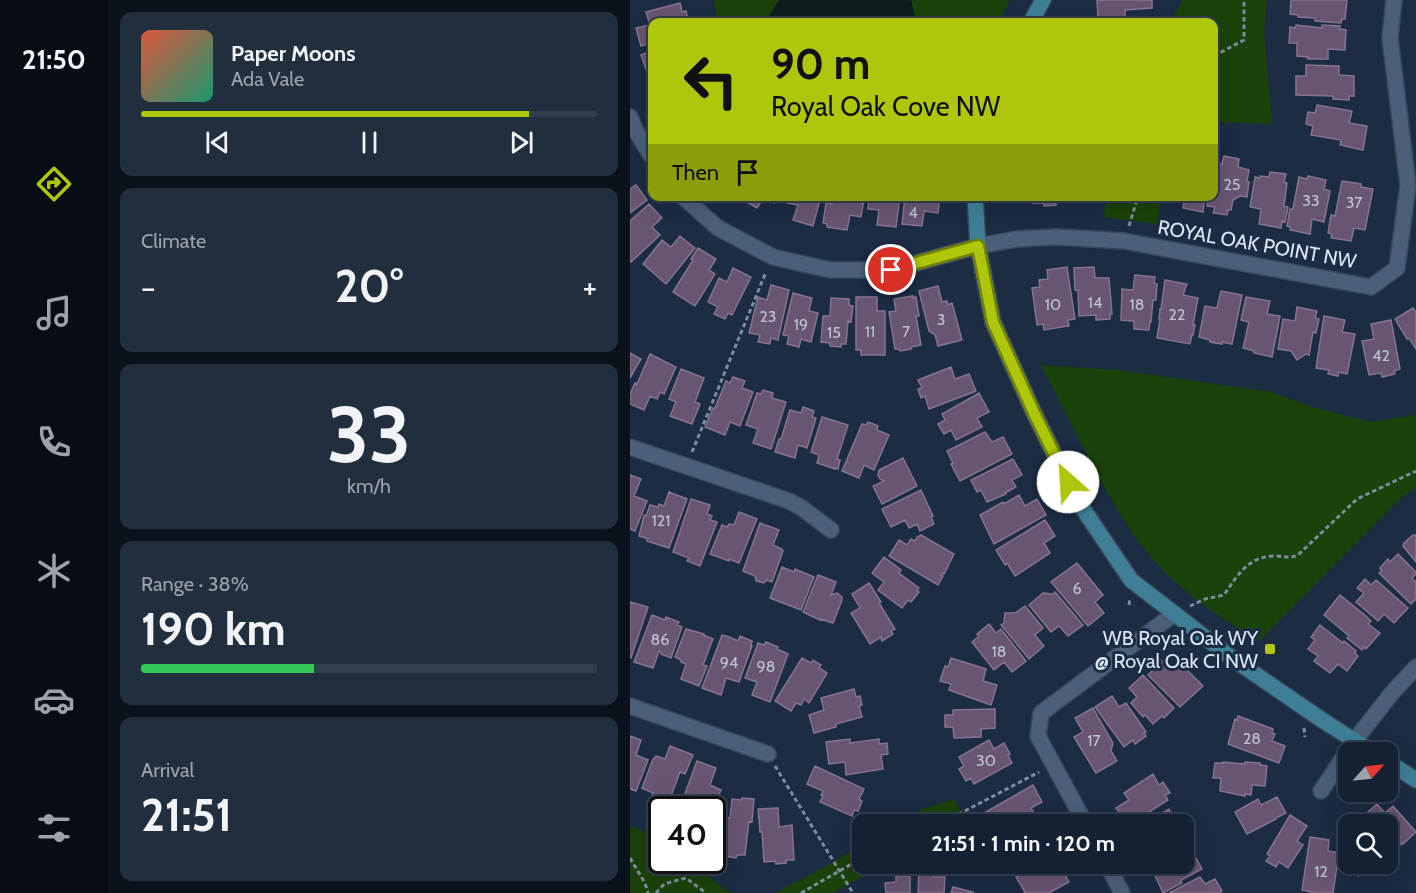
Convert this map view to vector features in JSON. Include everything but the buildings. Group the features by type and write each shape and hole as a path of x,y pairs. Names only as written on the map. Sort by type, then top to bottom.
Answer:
{"street":[{"path":"1033,18 1043,0"},
{"name":"ROYAL OAK POINT NW","path":"688,201 718,228 773,257 830,270 891,270 978,246 1017,239 1057,237 1124,241 1371,287 1397,268 1408,185 1390,38 1394,0"},
{"path":"630,117 648,150"},
{"path":"975,201 978,246 993,322 1077,500 1131,579 1242,665 1358,742"},
{"path":"630,447 789,501 831,530"},
{"path":"1080,814 1038,736 1041,713 1174,614"},
{"path":"1322,792 1355,740 1416,667"},
{"path":"630,706 768,754"},
{"path":"1398,768 1416,780"},
{"path":"1112,874 1122,893"}],"path":[{"path":"1218,54 1244,40 1244,0"},
{"path":"1124,241 1136,201"},
{"path":"687,465 773,257"},
{"path":"1174,614 1204,599 1224,595 1241,570 1257,559 1274,556 1290,558 1298,555 1357,500 1416,471"},
{"path":"768,754 853,893"},
{"path":"958,814 1054,765"},
{"path":"630,858 645,883 648,893"},
{"path":"801,893 852,864"},
{"path":"656,893 664,884 686,878 706,893"}],"green space":[{"path":"714,0 1010,0 1000,18 716,18"},
{"path":"1183,0 1267,0 1264,30 1272,124 1218,122 1218,18 1172,18"},
{"path":"1107,201 1160,201 1157,224 1103,217"},
{"path":"1041,365 1118,370 1272,392 1312,407 1371,422 1416,415 1416,487 1400,499 1259,641 1193,597 1173,580 1146,551 1103,486"},
{"path":"954,799 962,814 915,814"},
{"path":"630,826 648,833 648,874 705,874 732,893 630,893"},
{"path":"852,851 852,874 866,874 833,893 775,893"}],"shaded area":[{"path":"779,0 911,0 915,18 768,18"}],"place":[{"name":"WB Royal Oak WY @ Royal Oak CI NW","path":"1270,649"}],"route":[{"path":"891,270 978,246 993,322 1068,482"}]}
